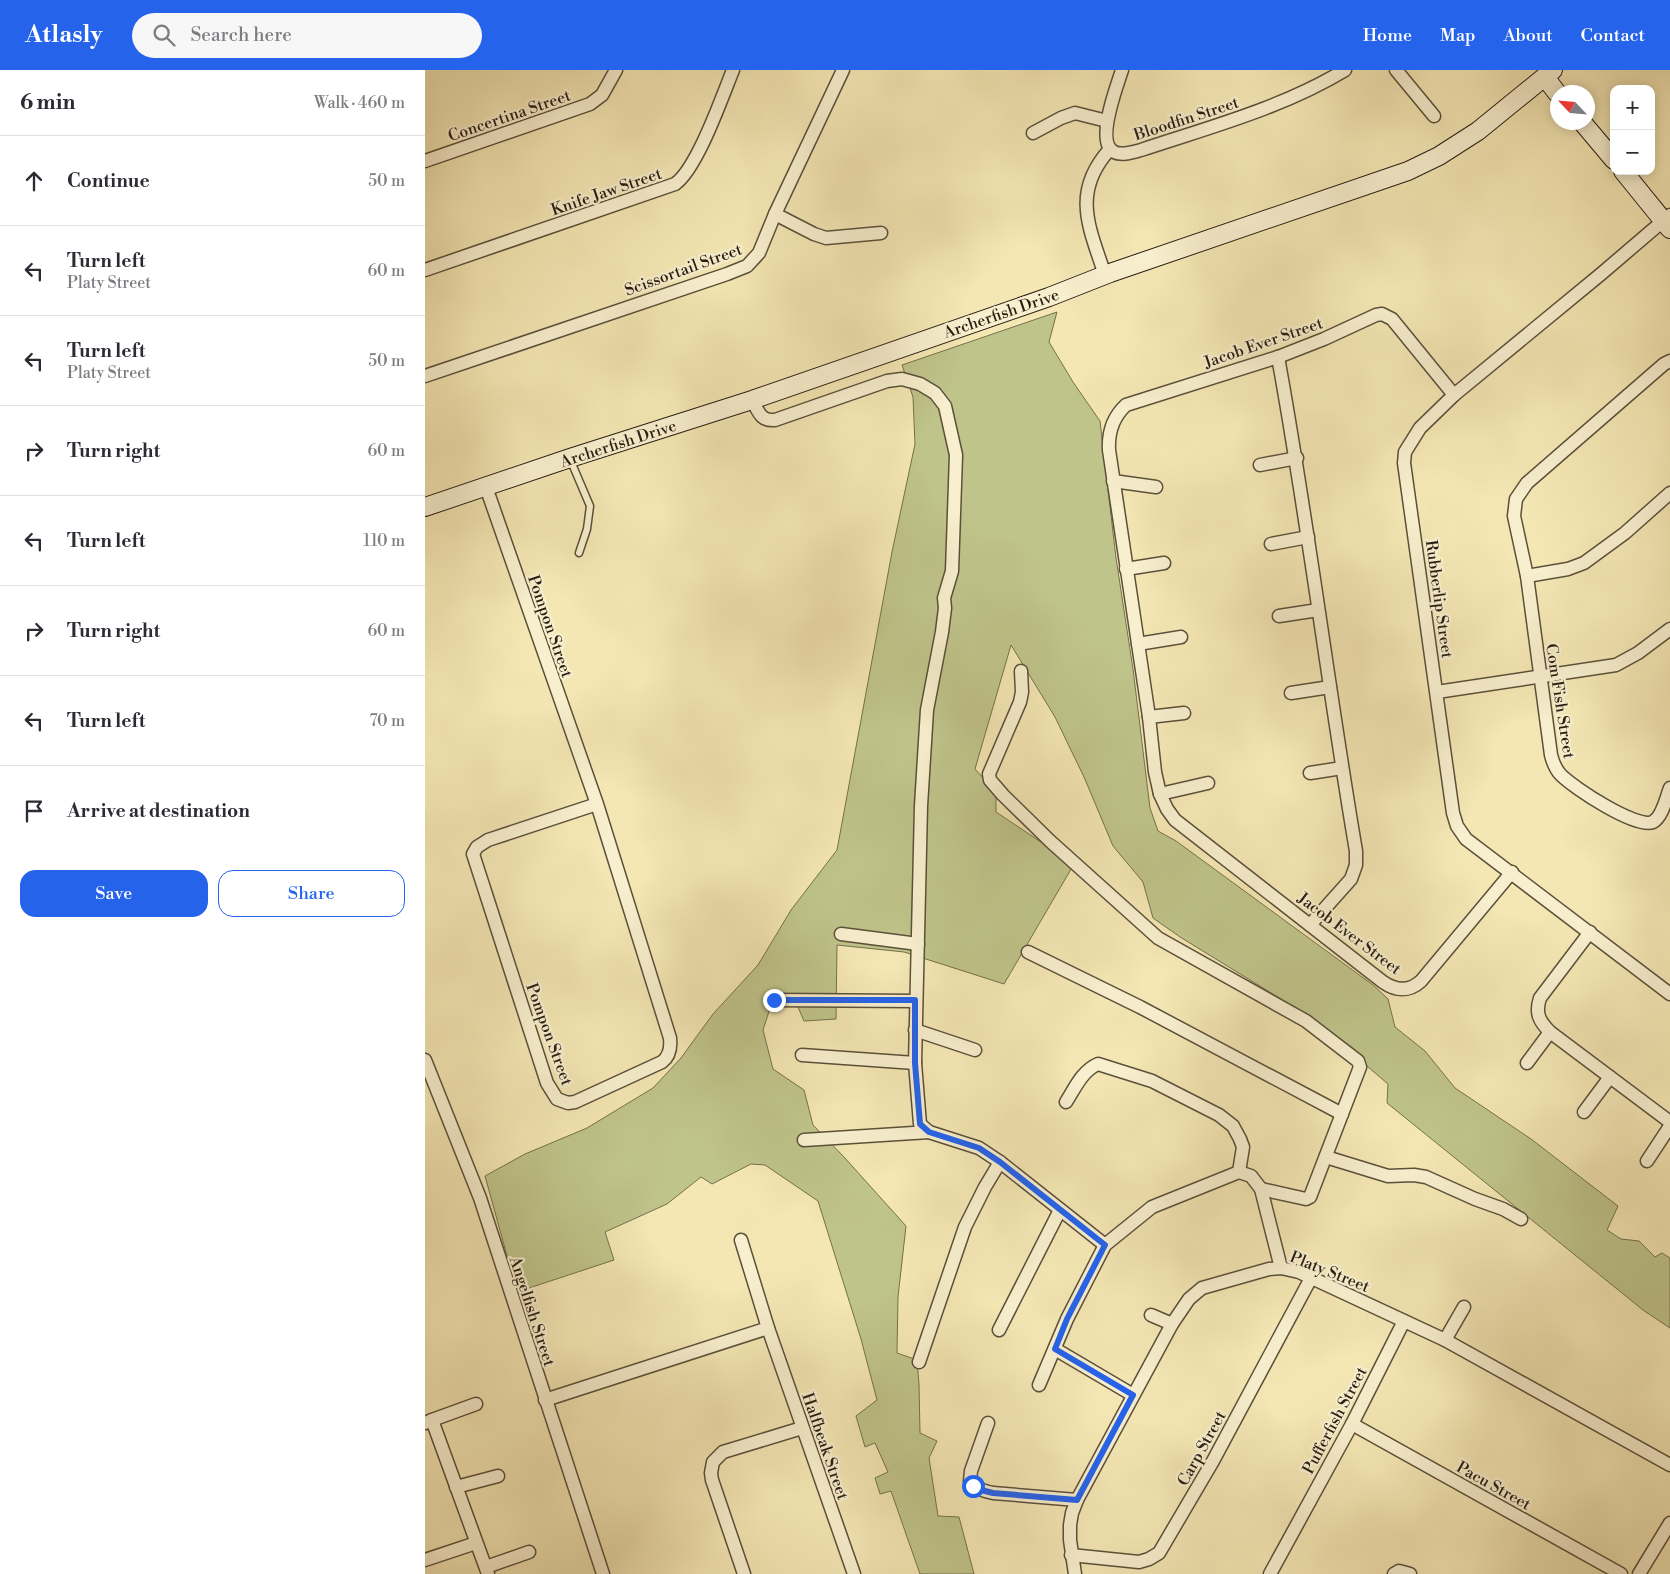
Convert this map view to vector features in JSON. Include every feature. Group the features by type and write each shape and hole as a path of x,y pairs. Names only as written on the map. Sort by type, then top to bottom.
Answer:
{"street":[{"name":"Concertina Street","path":"425,161 590,104 602,95 616,70"},
{"name":"Knife Jaw Street","path":"425,270 675,184 687,173 733,70"},
{"name":"Scissortail Street","path":"425,376 747,266 759,253 775,214 843,70"},
{"path":"1105,275 1088,219 1086,200 1091,176 1099,161 1110,149 1107,146 1106,140 1107,121 1122,70"},
{"name":"Bloodfin Street","path":"1110,149 1117,153 1131,152 1245,117 1304,92 1345,70"},
{"path":"1396,70 1434,116"},
{"path":"1546,72 1553,85"},
{"name":"Archerfish Drive","path":"425,508 570,458 752,400 1049,297 1105,275 1408,171 1439,156 1478,131 1546,72"},
{"path":"1033,134 1061,118 1075,113 1107,121"},
{"path":"1589,130 1610,155"},
{"path":"1627,175 1668,222"},
{"path":"775,214 826,238 881,233"},
{"name":"Rubberlip Street","path":"1668,222 1453,394 1420,428 1404,457 1404,469 1453,813 1457,826 1466,838 1670,994"},
{"name":"Jacob Ever Street","path":"1453,394 1396,324 1388,316 1382,314 1370,316 1332,335 1278,357 1126,405 1116,416 1110,432 1109,450 1149,717 1155,772 1160,794 1167,809 1181,826 1388,985 1401,989 1411,988 1421,981 1512,872"},
{"path":"1278,357 1297,458 1318,610 1356,851 1351,879 1310,925"},
{"name":"Com Fish Street","path":"1670,360 1522,488 1516,499 1514,510 1527,576 1552,760 1556,770 1566,780 1625,817 1647,823 1657,819 1670,788"},
{"path":"752,400 762,418 775,420 887,381 902,379 920,384 935,393 945,406 956,455 953,552 952,571 944,598 945,608 942,632 927,710 921,806 915,1000 915,1063 920,1124 929,1132"},
{"path":"1260,465 1297,458"},
{"path":"1113,481 1156,487"},
{"name":"Pompon Street","path":"486,487 597,804 669,1032 670,1044 668,1055 662,1062 575,1102 568,1103 557,1099 547,1082 473,854 477,847 488,840 597,804"},
{"path":"1527,576 1568,569 1583,564 1625,533 1670,493"},
{"path":"1271,544 1308,537"},
{"path":"1126,569 1165,563"},
{"path":"1279,616 1318,610"},
{"path":"1437,692 1616,665 1638,653 1670,629"},
{"path":"1138,644 1181,637"},
{"path":"1021,671 1020,702 991,768 990,780 1050,841 1158,938 1306,1021 1358,1061 1360,1067 1310,1197 1306,1199 1261,1189"},
{"path":"1291,693 1330,687"},
{"path":"1149,717 1184,713"},
{"path":"1310,773 1342,768"},
{"path":"1160,794 1208,783"},
{"path":"1590,932 1540,998 1537,1010 1540,1022 1550,1032 1670,1122"},
{"path":"841,934 918,944"},
{"path":"1028,952 1140,1007 1342,1114"},
{"path":"774,1000 915,1000"},
{"path":"915,1030 975,1050"},
{"path":"1527,1063 1550,1032"},
{"path":"801,1056 915,1063"},
{"name":"Angelfish Street","path":"425,1060 480,1198 603,1574"},
{"path":"1066,1102 1084,1072 1097,1064 1152,1082 1219,1115 1233,1126 1243,1147 1239,1172"},
{"path":"1584,1112 1610,1077"},
{"path":"1647,1161 1670,1126"},
{"path":"804,1140 929,1132 979,1148 1000,1162 1105,1245"},
{"path":"1326,1157 1387,1176 1414,1175 1426,1177 1475,1199 1503,1208 1521,1219"},
{"path":"919,1362 965,1227 1000,1162"},
{"path":"1039,1385 1067,1319 1105,1245 1152,1207 1239,1172 1251,1176 1261,1189 1281,1268"},
{"path":"999,1330 1060,1210"},
{"name":"Halfbeak Street","path":"741,1240 768,1328 854,1574"},
{"name":"Platy Street","path":"1075,1574 1071,1555 1070,1525 1077,1500 1172,1324 1189,1299 1202,1288 1269,1268 1291,1269 1404,1321"},
{"name":"Carp Street","path":"1071,1555 1139,1562 1159,1554 1204,1477 1311,1278"},
{"path":"1445,1340 1464,1307"},
{"path":"1151,1315 1172,1324"},
{"path":"1404,1321 1445,1340 1670,1465"},
{"name":"Pufferfish Street","path":"1270,1574 1352,1424 1404,1321"},
{"path":"545,1400 768,1328"},
{"path":"1055,1349 1133,1395"},
{"path":"476,1404 428,1421 456,1487 487,1570 529,1552"},
{"path":"988,1423 971,1471 970,1481 973,1486 993,1493 1077,1500"},
{"name":"Pacu Street","path":"1352,1424 1621,1574"},
{"path":"744,1574 712,1480 713,1462 723,1452 803,1428"},
{"path":"456,1487 499,1476"},
{"path":"1639,1574 1670,1523"},
{"path":"425,1560 476,1543"},
{"path":"1394,1574 1399,1571 1410,1574"}],"lane":[{"path":"570,458 590,506 587,529 579,553"}],"green space":[{"path":"1057,312 1049,342 1073,382 1100,421 1116,558 1133,669 1150,808 1158,831 1176,841 1373,985 1388,999 1395,1027 1425,1051 1455,1088 1531,1139 1618,1206 1607,1230 1621,1239 1639,1241 1655,1257 1662,1253 1670,1258 1670,1328 1643,1310 1387,1103 1388,1084 1307,1015 1180,937 1153,918 1143,882 1113,846 1084,777 1055,717 1011,645 975,769 996,792 996,812 1074,864 1004,984 904,952 837,945 836,1019 804,1021 795,1000 772,1002 763,1030 773,1069 804,1090 813,1125 906,1226 898,1297 897,1353 917,1360 920,1433 937,1441 929,1458 938,1516 959,1517 974,1574 920,1574 891,1491 880,1494 875,1478 888,1472 875,1443 865,1447 856,1416 877,1400 861,1339 818,1201 765,1165 751,1164 712,1184 701,1177 667,1204 605,1232 614,1260 517,1292 485,1176 525,1154 587,1128 653,1088 681,1058 713,1014 758,965 791,910 837,850 892,552 915,444 913,397 902,365"}],"route":[{"path":"774,1000 915,1000 915,1063 920,1124 929,1132 944,1135 979,1148 1000,1162 1105,1245 1067,1319 1055,1349 1133,1395 1077,1500 993,1493 973,1486"}]}
